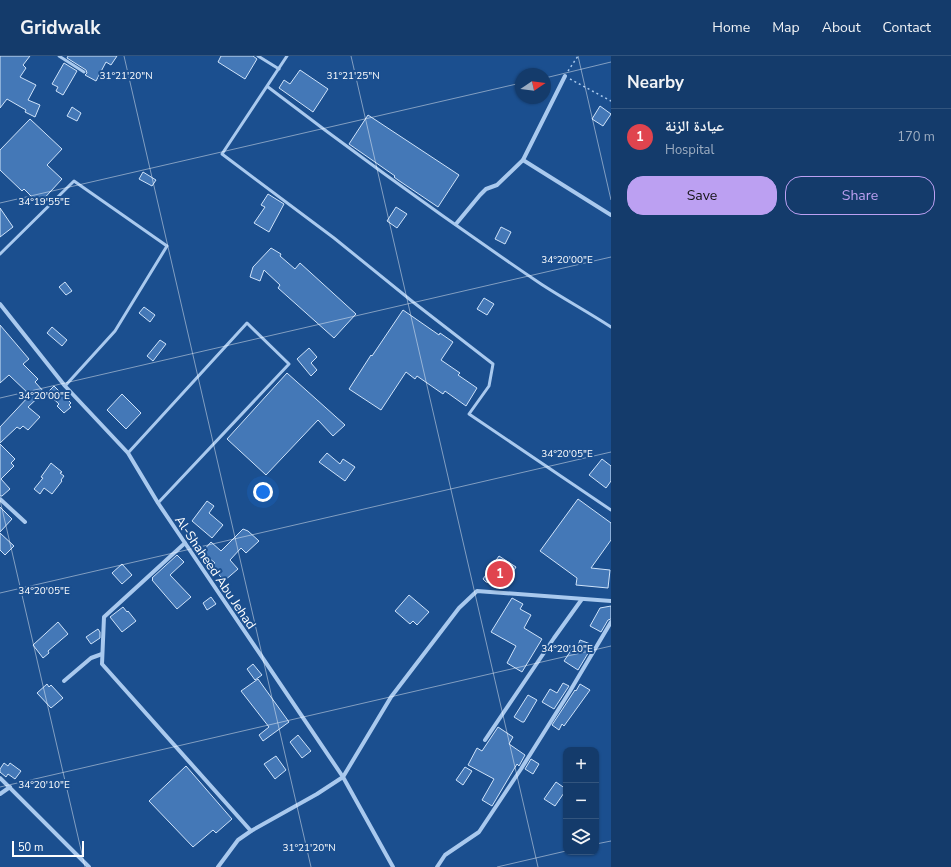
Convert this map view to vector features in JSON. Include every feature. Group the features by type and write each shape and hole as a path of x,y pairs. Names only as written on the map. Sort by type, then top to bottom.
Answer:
{"street":[{"path":"456,224 480,194 486,189 497,185 523,160 565,76"},
{"path":"523,160 611,215"},
{"name":"Al-Shaheed Abu Jehad","path":"0,304 65,386 128,453 158,503 343,777 393,867"},
{"path":"0,499 25,522"},
{"path":"185,543 104,617 102,664 251,831"},
{"path":"218,867 238,840 251,831 317,794 343,777 391,697 459,608 477,591 611,601"},
{"path":"485,740 582,599"},
{"path":"437,867 445,855 479,832 549,724 611,622"},
{"path":"64,681 91,658 102,654"},
{"path":"0,778 89,867"},
{"path":"0,794 10,787"}],"lane":[{"path":"59,56 84,72"},
{"path":"258,56 279,69"},
{"path":"287,56 268,87 222,154 334,238 412,302 493,364 489,386 469,414 611,510"},
{"path":"268,87 349,149 542,284 611,326"},
{"path":"0,254 74,181 167,246 115,331 65,386"},
{"path":"128,453 247,323 289,364 158,503"}],"path":[{"path":"578,56 565,76 611,100"}],"building":[{"path":"0,56 30,56 23,65 26,68 20,77 36,85 28,100 40,105 35,117 25,112 26,110 7,99 0,108"},
{"path":"68,56 117,56 111,65 106,62 96,81 85,75 87,73 86,70 67,58"},
{"path":"221,56 253,56 257,59 245,79 218,62"},
{"path":"64,63 77,71 63,95 56,91 58,87 52,84"},
{"path":"300,70 328,89 313,112 279,88 284,80 290,84"},
{"path":"600,106 611,114 603,126 592,119"},
{"path":"72,107 81,113 77,121 67,116"},
{"path":"368,115 459,175 438,207 349,144"},
{"path":"30,119 62,149 47,165 62,179 39,204 24,189 22,191 0,170 0,150"},
{"path":"143,172 156,180 152,186 139,179"},
{"path":"268,194 284,204 269,232 254,223 265,207 261,205"},
{"path":"396,207 407,214 397,228 387,221"},
{"path":"0,208 13,227 0,237"},
{"path":"501,227 511,232 505,244 495,239"},
{"path":"271,248 281,254 280,256 295,269 300,263 356,314 334,338 278,288 280,285 264,270 260,281 250,277 253,267"},
{"path":"65,282 72,291 66,295 59,287"},
{"path":"484,298 494,304 487,315 477,309"},
{"path":"144,307 155,315 150,322 139,313"},
{"path":"403,310 439,335 440,333 453,342 441,360 460,373 458,375 477,388 466,406 445,391 443,394 417,376 415,379 406,372 381,410 349,389"},
{"path":"0,325 29,359 23,364 38,379 35,382 44,392 28,407 40,417 28,430 23,426 20,429 17,427 0,443 0,427 30,395 9,375 0,383"},
{"path":"52,327 67,340 62,346 47,333"},
{"path":"160,340 166,344 153,361 147,356"},
{"path":"309,348 317,357 311,363 317,370 311,376 297,359"},
{"path":"287,373 345,425 333,436 318,420 266,475 227,439"},
{"path":"54,386 71,403 69,405 71,407 64,413 57,406 59,404 47,393"},
{"path":"122,394 141,413 126,429 107,410"},
{"path":"0,444 15,459 11,463 14,466 1,479 10,489 2,496 0,496"},
{"path":"327,453 340,464 343,459 355,467 345,481 319,462"},
{"path":"602,459 611,466 611,481 606,488 589,475"},
{"path":"51,463 62,472 60,473 64,476 52,494 44,488 40,494 34,489 43,478 41,477"},
{"path":"578,499 611,523 611,540 591,568 610,570 608,588 576,585 577,578 540,551"},
{"path":"207,501 214,506 209,513 223,525 212,538 192,521"},
{"path":"0,507 12,519 0,532"},
{"path":"243,529 248,531 259,541 246,553 241,548 230,560 238,569 224,581 212,566 215,563 202,552 211,542 221,551"},
{"path":"0,533 14,546 5,555 0,550"},
{"path":"177,555 184,562 170,575 191,597 177,609 152,580 152,578"},
{"path":"499,556 516,567 504,586 486,582 483,579"},
{"path":"122,564 132,575 122,584 112,573"},
{"path":"409,595 429,612 417,625 413,621 410,624 395,611"},
{"path":"211,597 216,604 207,610 203,603"},
{"path":"512,598 523,604 520,609 531,615 524,628 542,639 522,672 507,663 516,646 491,632"},
{"path":"611,606 611,619 608,620 601,632 590,626 600,608"},
{"path":"123,607 136,621 122,632 110,617"},
{"path":"58,622 68,634 48,651 49,653 43,658 33,645"},
{"path":"98,629 100,632 100,638 91,644 86,637"},
{"path":"580,640 593,645 578,670 564,661 574,646 577,648"},
{"path":"253,664 262,675 255,680 247,669"},
{"path":"258,679 289,722 263,741 259,735 269,727 241,691"},
{"path":"563,683 569,686 554,709 542,702 550,689 557,693"},
{"path":"47,684 49,687 51,685 63,698 51,708 37,693"},
{"path":"580,684 590,690 564,726 562,724 559,730 552,725"},
{"path":"528,695 537,700 524,722 522,722 514,717"},
{"path":"498,727 513,737 509,744 525,755 519,766 517,764 492,806 482,800 494,779 468,765 477,748 482,751"},
{"path":"298,735 311,751 302,758 290,742"},
{"path":"276,756 286,770 275,779 264,764"},
{"path":"531,759 539,764 533,774 525,769"},
{"path":"4,763 8,766 10,763 21,771 15,779 8,774 6,777 0,772 0,769"},
{"path":"186,766 232,819 216,833 213,830 193,847 149,801"},
{"path":"465,767 472,771 463,785 456,780"},
{"path":"556,782 563,787 563,794 555,806 544,799"}],"place":[{"name":"عيادة الزنة","path":"500,574"}]}
